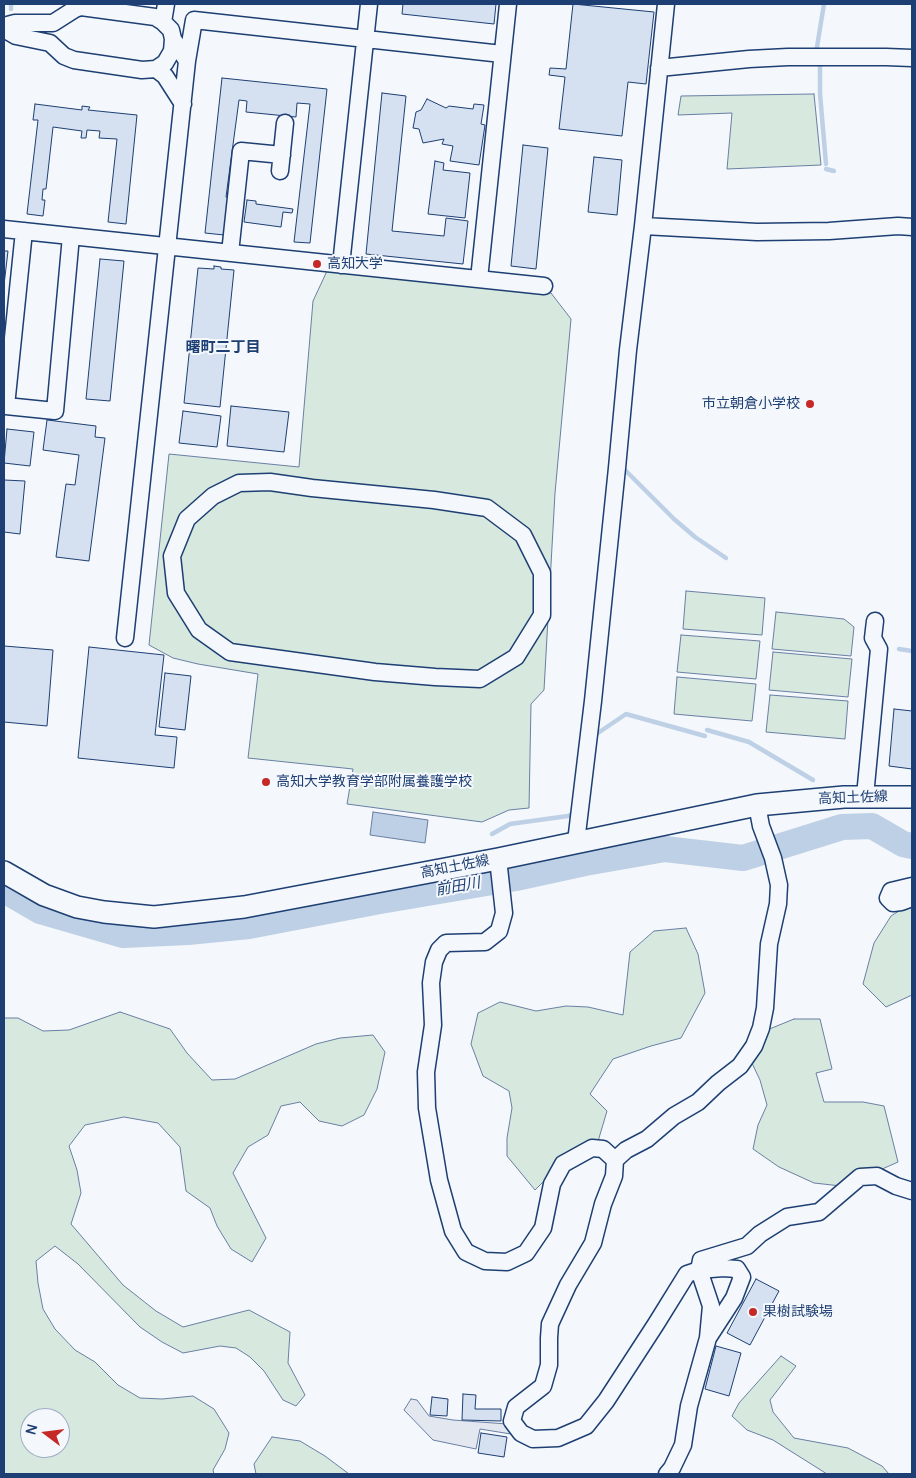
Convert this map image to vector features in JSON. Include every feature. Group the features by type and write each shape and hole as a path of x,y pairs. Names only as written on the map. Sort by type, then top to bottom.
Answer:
{"main road":[{"name":"高知土佐線","path":"4,872 44,894 77,907 154,917 500,873 576,842 757,805 865,796 912,797"}],"street":[{"path":"163,22 166,4"},
{"path":"342,264 369,4"},
{"path":"479,279 508,4"},
{"path":"576,842 594,692 628,350 666,4"},
{"path":"174,39 172,51 165,63 156,69 142,70 74,60 64,56 50,43 16,36 4,27 15,22 53,23 81,7 155,17 171,30 174,39 188,61"},
{"path":"59,51 58,33 63,17"},
{"path":"125,638 183,104 194,20 502,54"},
{"path":"659,68 788,57 912,58"},
{"path":"156,69 165,76 183,104"},
{"path":"230,253 241,151 281,163 285,123"},
{"path":"643,226 757,232 912,227"},
{"path":"4,229 544,286"},
{"path":"24,231 5,406 55,411 71,236"},
{"path":"270,482 434,500 487,508 523,535 542,573 542,615 516,657 480,679 436,677 375,672 230,652 199,630 176,593 172,556 187,519 212,496 239,483 270,482"},
{"path":"865,796 879,649 873,638 875,622"},
{"path":"708,1338 734,1298 742,1277 737,1269 699,1270 687,1274 606,1401 586,1426 558,1438 533,1439 521,1434 512,1421 516,1407 543,1386 549,1365 550,1324 568,1285 592,1243 603,1204 614,1176 615,1160 626,1150 647,1139 674,1116 698,1102 740,1066 754,1046 761,1028 765,1008 769,944 778,904 779,884 773,858 761,826 757,805"},
{"path":"500,873 504,913 499,931 485,942 446,943 434,962 431,983 433,1025 426,1072 427,1108 439,1180 453,1231 466,1252 485,1261 507,1262 526,1253 543,1228 552,1184 564,1164 592,1148 603,1149 615,1160"},
{"path":"912,886 891,891 888,898 893,903 912,898"},
{"path":"667,1474 683,1445 689,1406 708,1338 711,1306 699,1270 701,1260 747,1246 760,1234 787,1217 819,1212 860,1177 877,1176 896,1186 912,1191"}],"shaded area":[{"path":"814,94 821,165 727,169 732,113 678,115 681,96"},
{"path":"327,271 551,293 571,319 555,493 544,690 531,704 529,808 509,810 482,822 347,804 353,769 248,758 258,674 173,658 149,645 169,454 299,467 313,301"},
{"path":"686,591 765,598 762,635 683,629"},
{"path":"776,612 844,619 854,627 851,656 772,649"},
{"path":"681,635 760,641 756,679 677,672"},
{"path":"773,652 852,659 848,697 769,690"},
{"path":"677,677 756,684 752,721 674,714"},
{"path":"770,695 848,701 845,739 766,732"},
{"path":"912,904 912,995 886,1007 863,984 874,943 891,916"},
{"path":"686,928 698,954 705,993 681,1038 613,1059 590,1094 607,1111 596,1148 566,1159 535,1190 507,1156 507,1138 512,1108 509,1091 483,1076 471,1044 478,1013 500,1002 536,1011 566,1006 588,1007 623,1015 630,952 654,931"},
{"path":"120,1012 170,1029 187,1053 212,1080 235,1079 316,1044 340,1038 373,1035 385,1052 377,1089 364,1115 342,1126 319,1121 300,1102 281,1106 268,1135 248,1147 233,1173 266,1238 252,1262 231,1249 217,1226 210,1208 186,1191 180,1147 158,1123 124,1117 85,1125 69,1146 77,1170 81,1193 71,1224 123,1285 156,1311 183,1327 249,1310 290,1332 288,1363 305,1395 296,1406 283,1400 264,1371 250,1357 236,1348 220,1346 183,1353 162,1342 140,1327 78,1264 55,1246 36,1261 43,1309 55,1329 75,1350 95,1362 118,1385 140,1398 162,1399 193,1396 214,1409 229,1433 225,1449 213,1470 214,1474 4,1474 4,1018 18,1018 43,1031 69,1030"},
{"path":"794,1019 820,1019 832,1069 816,1073 824,1102 863,1102 884,1106 898,1162 850,1187 814,1183 779,1167 753,1149 758,1125 767,1105 760,1080 750,1059 767,1030"},
{"path":"781,1356 796,1366 770,1400 773,1412 794,1438 848,1448 882,1466 889,1474 827,1474 773,1440 747,1430 732,1416 739,1403"},
{"path":"411,1399 417,1400 429,1416 453,1420 507,1424 511,1434 480,1429 476,1449 433,1440 404,1410"},
{"path":"272,1437 300,1441 325,1456 349,1474 256,1474 254,1464"}],"water":[{"path":"373,812 428,820 425,843 370,835"}],"building":[{"path":"403,4 496,4 494,24 402,14"},
{"path":"573,4 654,12 646,84 628,82 622,136 559,129 565,77 549,75 550,68 566,69"},
{"path":"222,78 327,89 310,243 294,242 310,104 297,103 296,117 246,112 247,101 239,100 226,197 229,198 224,235 205,233"},
{"path":"382,93 406,96 392,231 444,236 446,218 468,221 463,264 366,254"},
{"path":"427,99 446,108 449,106 473,109 474,104 484,105 481,124 485,125 479,165 450,161 453,146 442,144 444,139 423,143 419,129 413,128 416,112 421,110"},
{"path":"35,104 82,110 82,106 90,107 88,110 137,115 126,224 108,222 117,139 99,138 100,131 87,130 86,138 81,138 82,131 53,127 46,189 43,189 42,200 45,200 43,216 27,214 38,120 33,120"},
{"path":"523,145 548,148 536,269 511,266"},
{"path":"594,157 622,160 617,215 588,212"},
{"path":"435,161 444,163 443,170 470,173 465,218 428,214"},
{"path":"247,200 256,201 256,204 293,209 292,213 283,212 281,227 244,222"},
{"path":"4,251 8,251 4,285"},
{"path":"100,259 124,261 110,401 86,399"},
{"path":"214,266 221,267 221,269 234,270 220,407 184,403 198,268 214,269"},
{"path":"231,406 289,412 284,452 227,446"},
{"path":"183,411 221,416 217,447 179,443"},
{"path":"47,420 96,426 95,437 105,438 89,561 56,557 66,484 75,485 79,455 43,450"},
{"path":"7,429 34,432 30,466 4,463"},
{"path":"4,480 25,481 20,534 4,532"},
{"path":"4,646 53,650 47,726 4,722"},
{"path":"89,647 164,655 155,735 177,737 174,768 78,758"},
{"path":"165,673 191,676 185,730 159,727"},
{"path":"894,709 912,711 912,769 889,766"},
{"name":"果樹試験場","path":"756,1279 779,1291 750,1345 727,1333"},
{"path":"716,1346 741,1353 729,1396 705,1389"},
{"path":"463,1394 476,1395 475,1409 501,1409 501,1421 462,1420"},
{"path":"432,1397 448,1399 447,1416 430,1415"},
{"path":"481,1433 507,1437 504,1457 478,1453"}],"waterway":[{"path":"11,4 11,9"},
{"path":"816,53 824,4"},
{"path":"820,61 820,94 826,164"},
{"path":"826,169 834,171"},
{"path":"625,470 674,519 695,537 726,558"},
{"path":"899,649 912,651"},
{"path":"595,737 595,735 626,714 705,736"},
{"path":"707,730 749,742 813,780"},
{"path":"492,834 510,824 568,816 573,811"},
{"name":"前田川","path":"4,890 40,911 123,935 188,932 249,926 665,849 743,858 842,827 872,826 903,844 912,846"}],"place":[{"name":"高知大学","path":"317,264"},
{"name":"市立朝倉小学校","path":"810,404"},
{"name":"高知大学教育学部附属養護学校","path":"266,782"},
{"name":"果樹試験場","path":"753,1312"}],"district":[{"name":"曙町二丁目","path":"223,348"}]}
